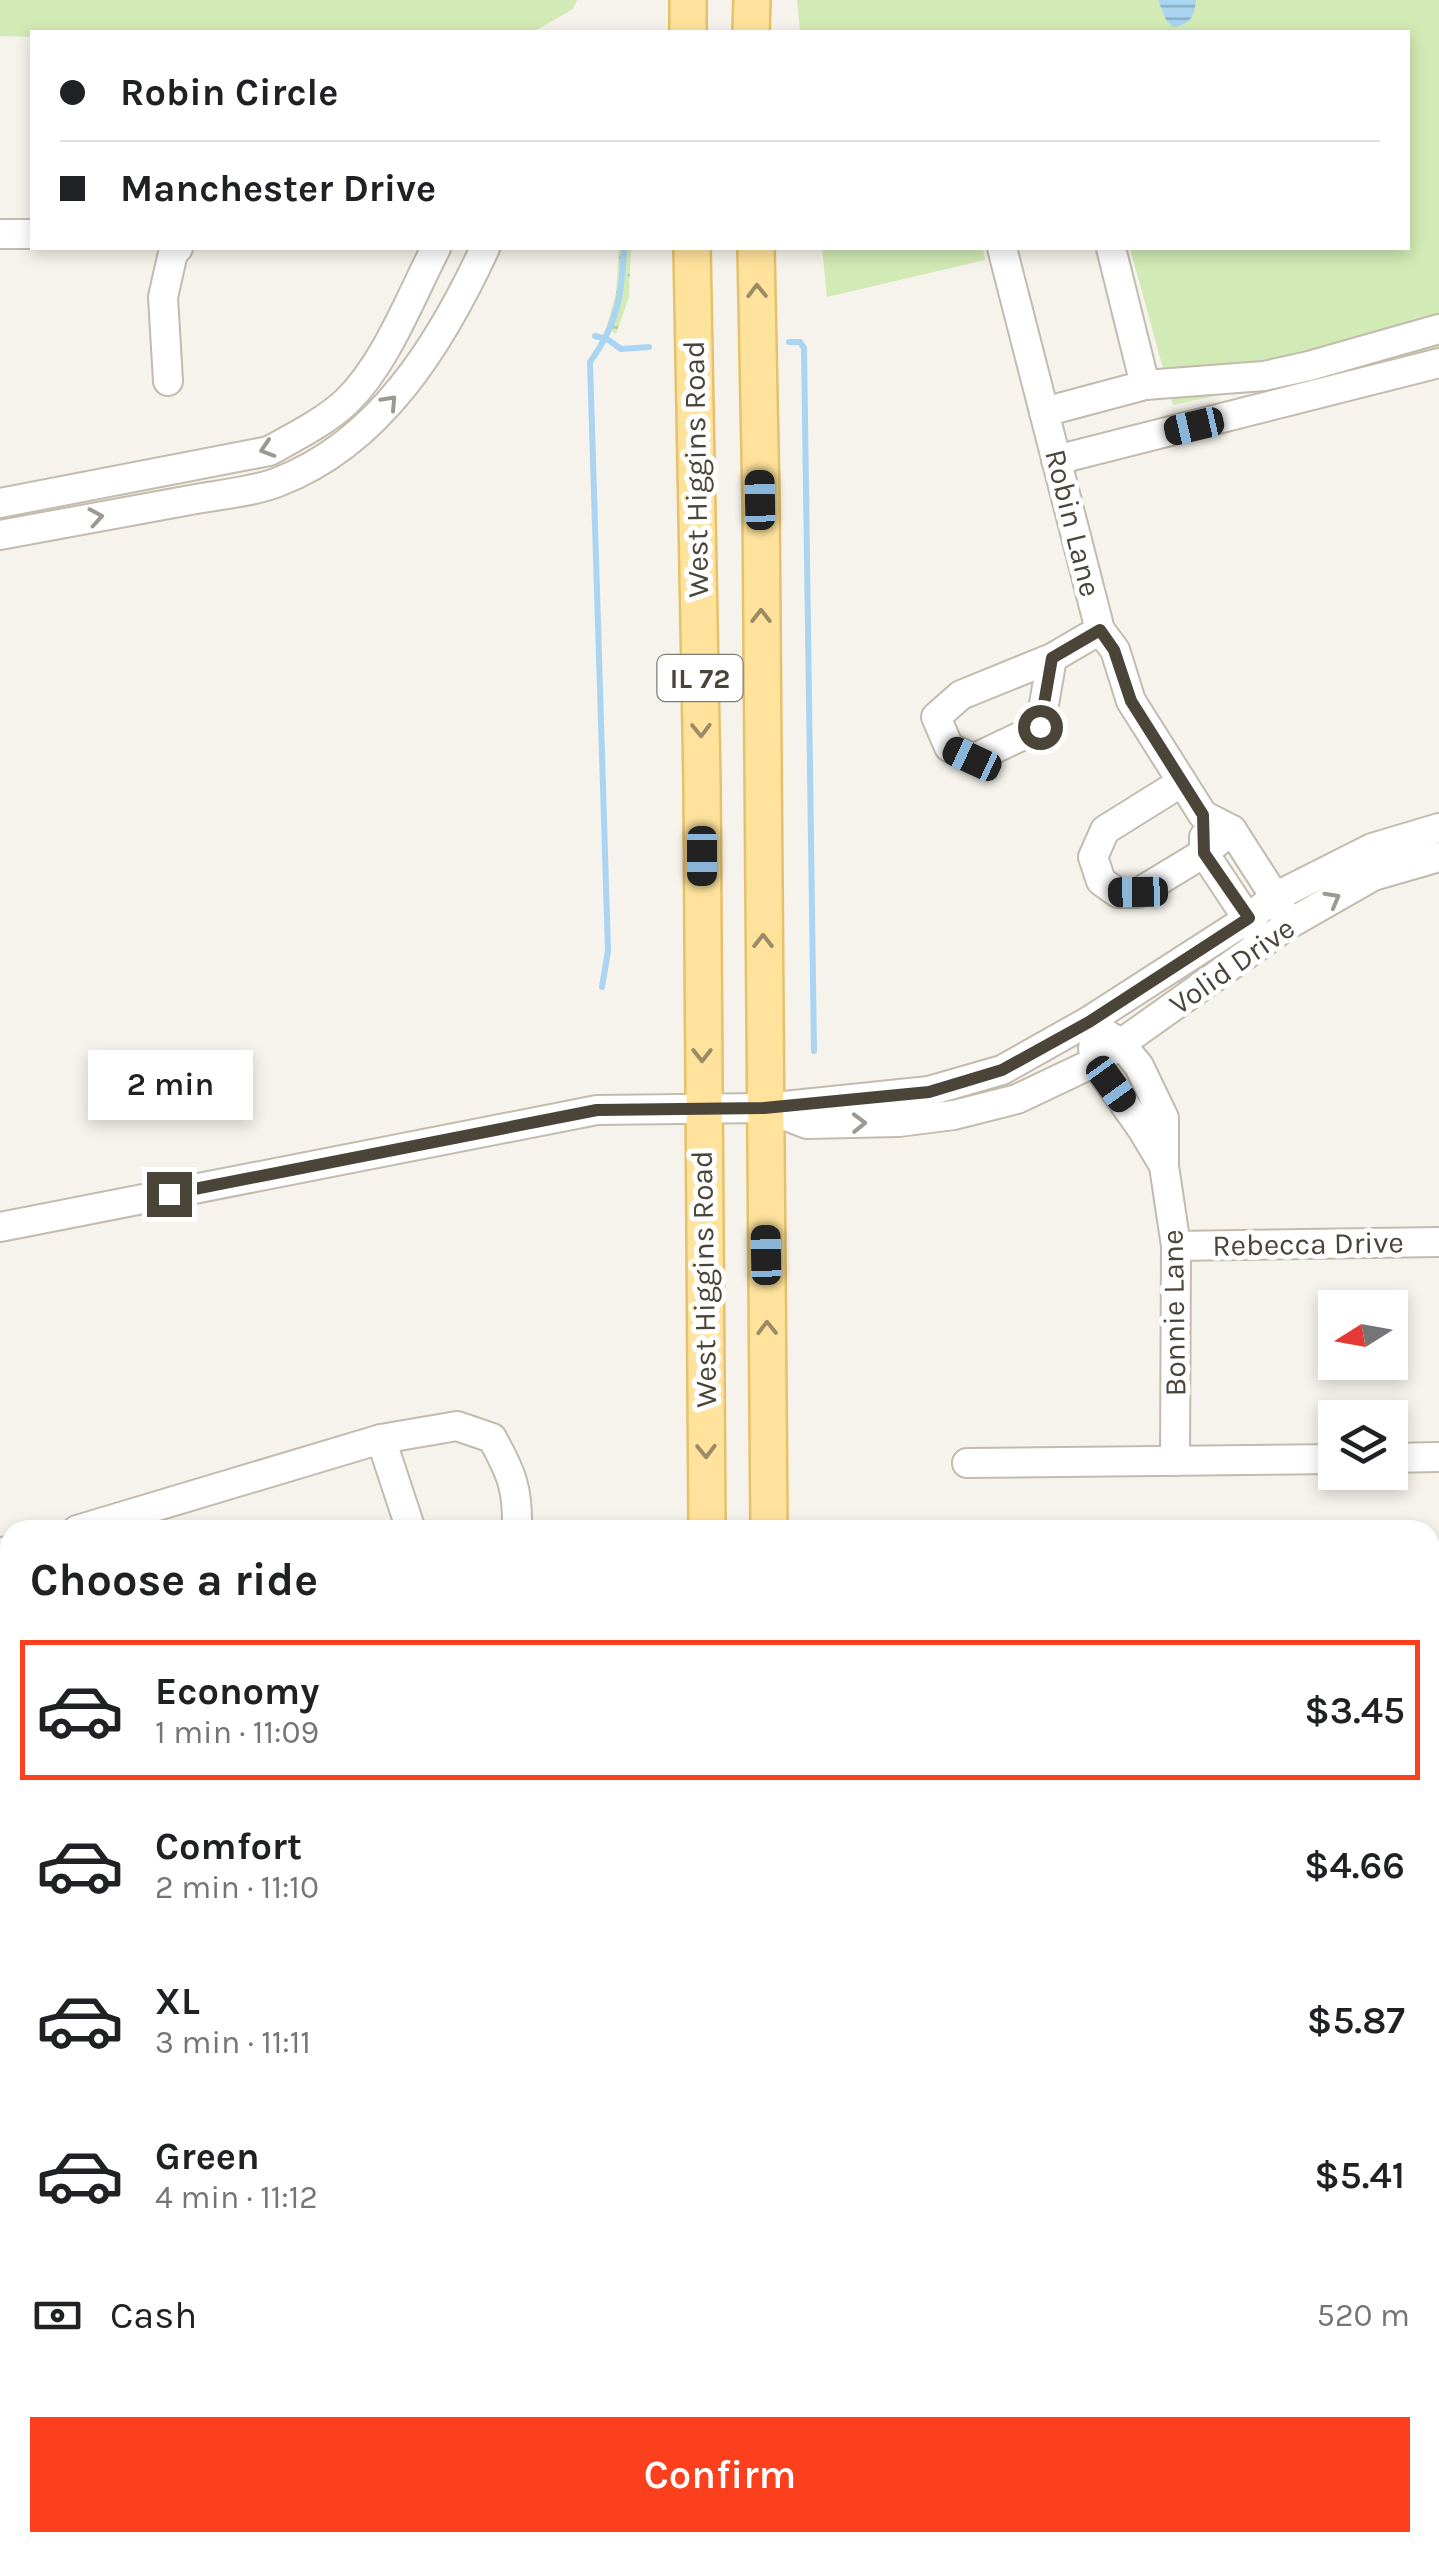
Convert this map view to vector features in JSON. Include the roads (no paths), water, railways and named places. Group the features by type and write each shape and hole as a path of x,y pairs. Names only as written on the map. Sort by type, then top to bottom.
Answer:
{"main road":[{"path":"688,0 688,30"},
{"name":"West Higgins Road","path":"692,250 702,783 707,1520"},
{"name":"West Higgins Road","path":"756,250 770,1520"}],"street":[{"path":"0,234 30,234"},
{"path":"168,380 163,296 170,250"},
{"path":"0,504 270,450 302,433 346,402 375,369 435,250"},
{"path":"0,535 275,484 324,460 359,435 401,390 436,340 484,250"},
{"name":"Robin Lane","path":"1003,250 1100,630 1114,650 1131,701 1203,815"},
{"path":"1111,250 1146,385"},
{"path":"1044,412 1146,385 1264,376 1439,328"},
{"path":"1056,460 1439,363"},
{"path":"1052,658 1100,630"},
{"path":"1182,782 1105,830 1093,857 1102,881 1118,893 1138,892 1204,853 1232,830"},
{"path":"1256,930 1204,853 1203,815 1232,830 1289,924"},
{"name":"Volid Drive","path":"764,1108 807,1124 899,1122 954,1115 1017,1099 1095,1062 1121,1044 1256,930 1275,897 1372,848 1439,828"},
{"name":"Volid Drive","path":"764,1108 929,1092 1002,1070 1256,930 1289,924 1373,876 1439,858"},
{"name":"Bonnie Lane","path":"1089,1022 1121,1044 1139,1066 1164,1118 1164,1166 1176,1246 1174,1461"},
{"name":"Bonnie Lane","path":"1089,1022 1095,1062 1164,1166"},
{"path":"0,1227 597,1110 764,1108"},
{"name":"Rebecca Drive","path":"1176,1246 1439,1242"},
{"path":"110,1520 381,1438 457,1426 492,1438 508,1466 518,1499 518,1520"},
{"path":"381,1438 408,1520"},
{"path":"1408,1458 1439,1457"},
{"path":"967,1463 1318,1459"}],"water":[{"path":"1158,0 1196,0 1190,19 1173,27"}],"waterway":[{"path":"602,987 608,951 590,362 617,308 624,250"},
{"path":"595,336 621,349 649,347"},
{"path":"789,342 800,342 804,348 814,1051"}]}
